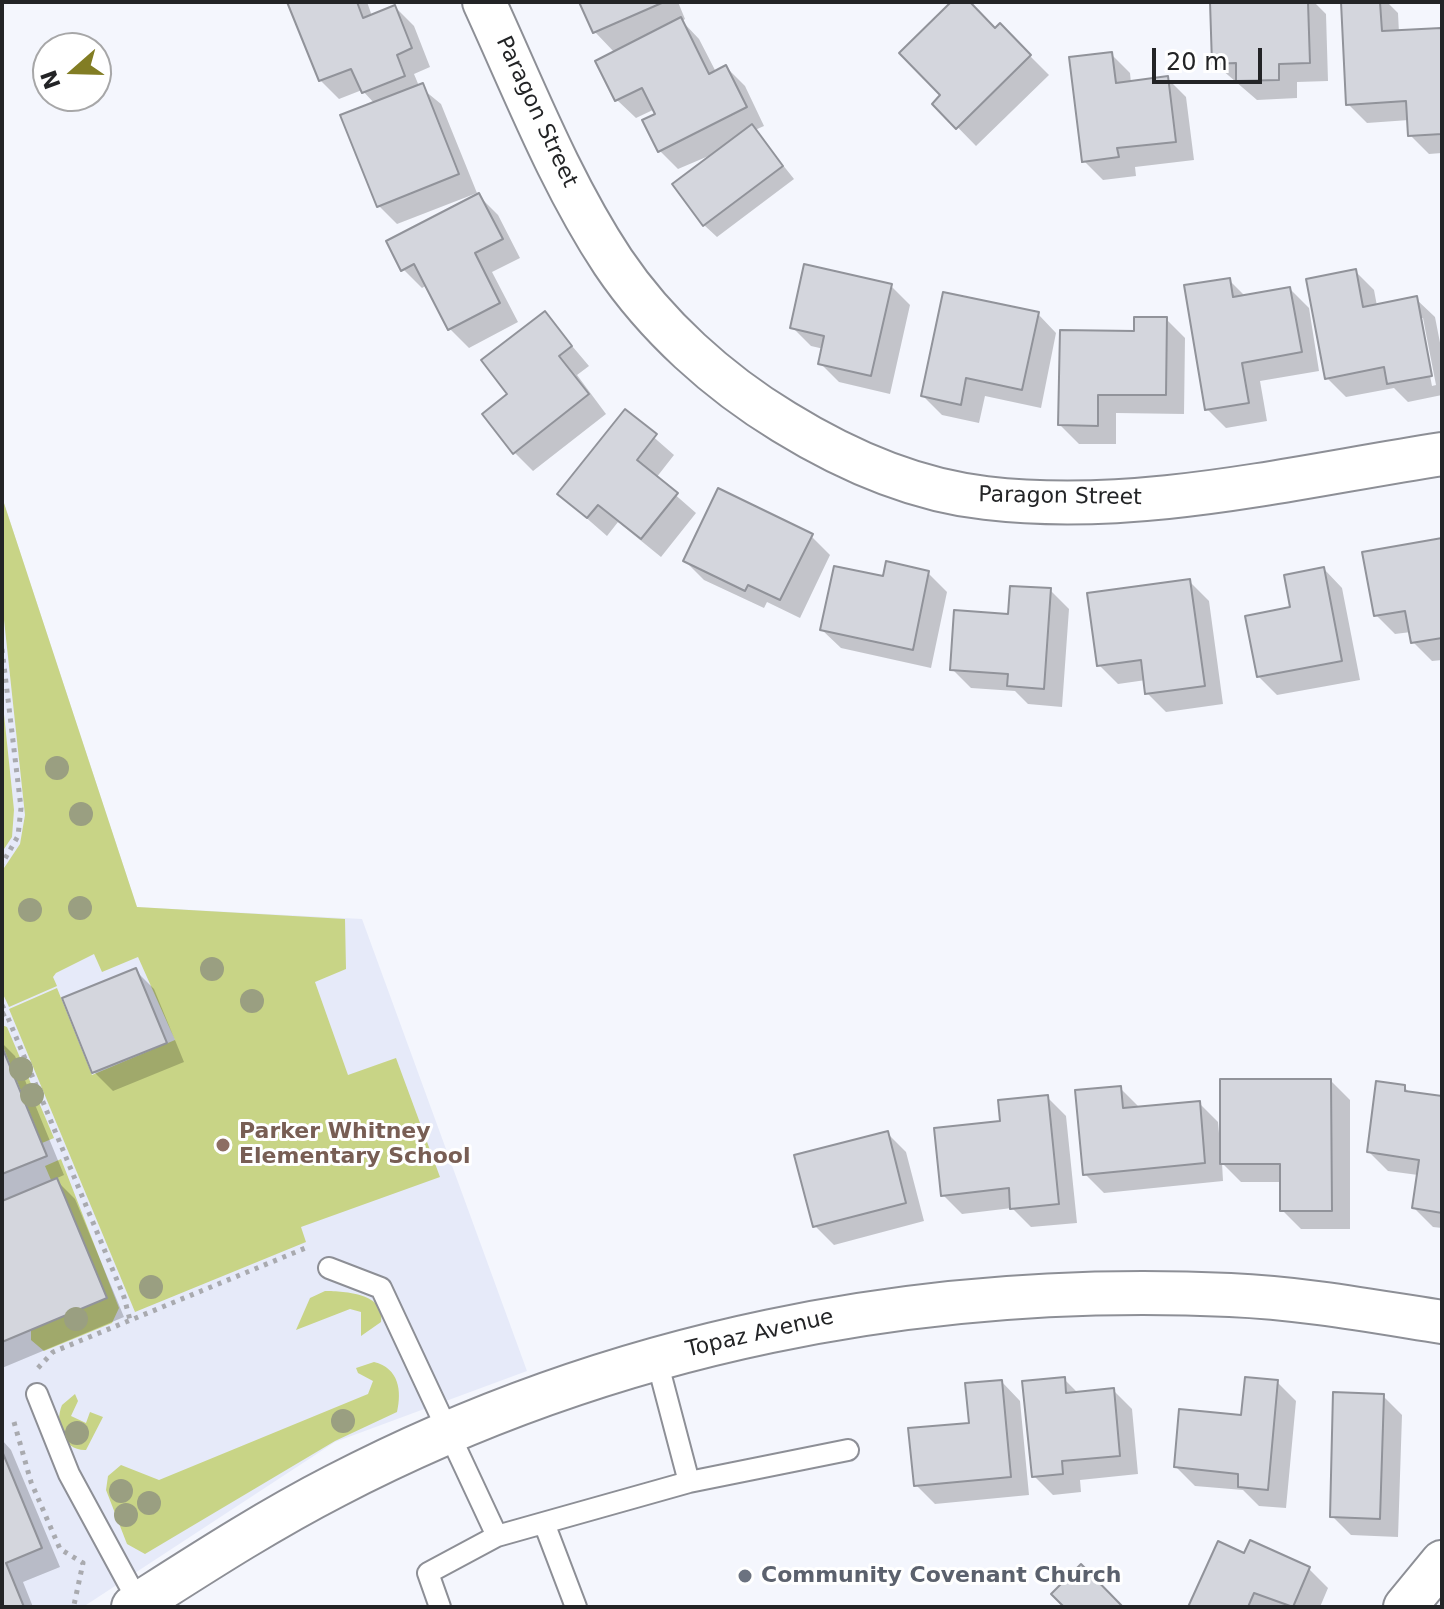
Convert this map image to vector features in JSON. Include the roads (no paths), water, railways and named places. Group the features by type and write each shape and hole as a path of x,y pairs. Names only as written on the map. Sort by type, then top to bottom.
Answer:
{"street":[{"name":"Paragon Street","path":"484,2 556,156 613,263 657,316 705,366 758,407 820,444 928,486 985,498 1045,501 1161,498 1442,454"},
{"name":"Topaz Avenue","path":"136,1605 335,1486 451,1432 656,1357 752,1333 840,1315 1037,1295 1232,1295 1332,1304 1442,1322"},
{"path":"1405,1607 1442,1562"}],"lane":[{"path":"329,1268 381,1288 497,1536"},
{"path":"656,1357 689,1482"},
{"path":"37,1394 69,1474 136,1605"},
{"path":"440,1607 428,1573 497,1536 689,1482 848,1450"},
{"path":"544,1523 576,1607"}],"place":[{"name":"Parker Whitney Elementary School","path":"223,1145"},
{"name":"Community Covenant Church","path":"745,1576"}]}
